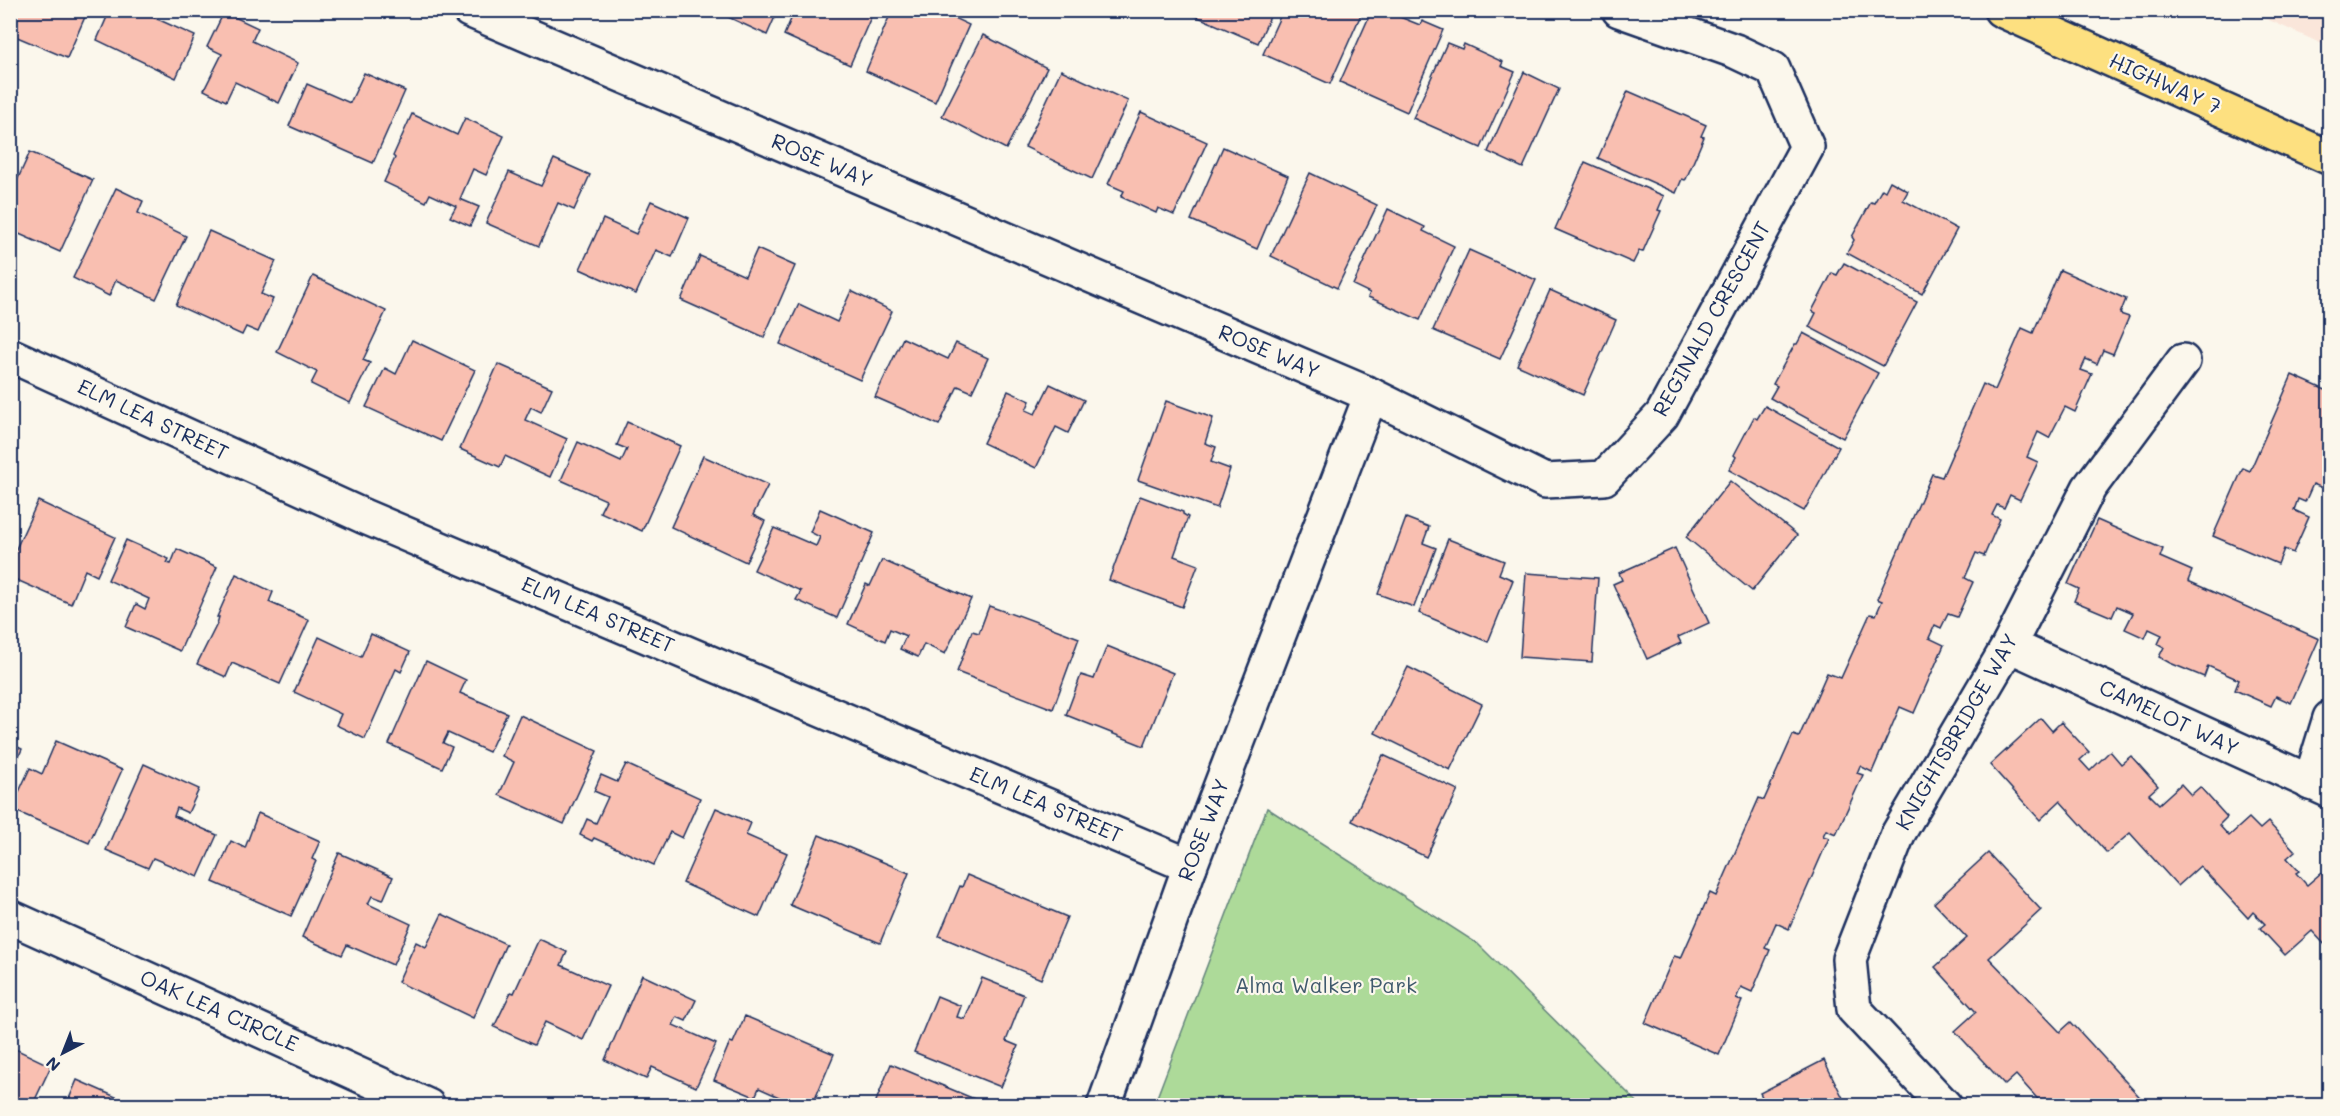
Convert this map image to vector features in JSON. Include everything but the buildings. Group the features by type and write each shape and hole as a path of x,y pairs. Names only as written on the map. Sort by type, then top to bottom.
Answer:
{"main road":[{"name":"HIGHWAY 7","path":"2001,10 2330,158"}],"street":[{"name":"ROSE WAY","path":"469,10 1371,395 1190,866 1104,1106"},
{"name":"REGINALD CRESCENT","path":"1371,395 1545,481 1604,478 1662,415 1807,147 1773,69 1735,51 1619,10"},
{"name":"ELM LEA STREET","path":"10,355 363,516 1190,866"},
{"name":"KNIGHTSBRIDGE WAY","path":"1945,1106 1854,1010 1849,959 1898,834 2009,645 2089,488 2183,361"},
{"name":"CAMELOT WAY","path":"2009,645 2320,787"},
{"path":"2320,787 2330,718"},
{"name":"OAK LEA CIRCLE","path":"10,917 428,1106"}],"shaded area":[{"path":"2249,11 2329,11 2329,47"}],"green space":[{"name":"Alma Walker Park","path":"1267,808 1478,944 1640,1105 1154,1105"}]}
